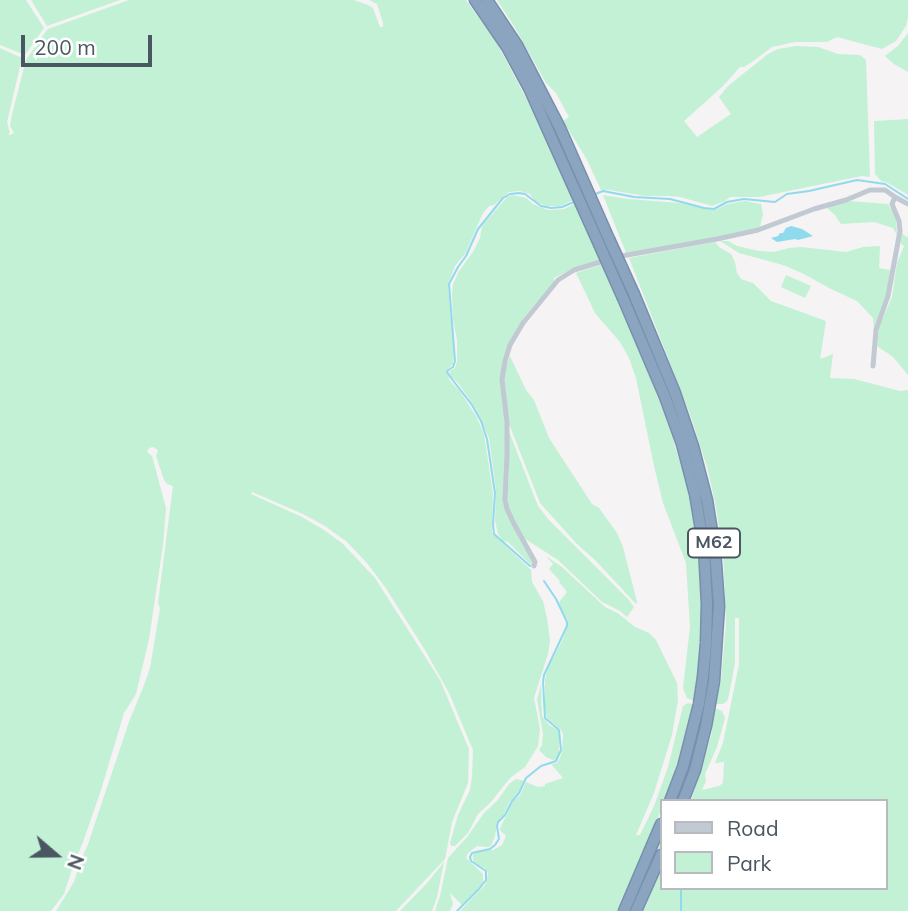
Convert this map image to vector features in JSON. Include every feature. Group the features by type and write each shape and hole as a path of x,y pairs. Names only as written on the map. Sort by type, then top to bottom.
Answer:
{"highway":[{"name":"M62","path":"475,0 507,47 530,90 674,393 693,446 707,499 716,550 719,606 715,681 695,770 684,799"},
{"name":"M62","path":"487,0 517,45 560,128 628,296 682,444 695,494 704,548 706,643 699,704 683,767 671,799"},
{"path":"624,911 660,826"},
{"path":"636,911 660,857"}],"street":[{"path":"534,566 535,562 513,522 505,500 508,456 502,379 506,355 516,333 528,314 558,280 574,270 624,255 758,230 870,190 885,190 908,204"},
{"path":"873,366 876,330 888,296 900,231 892,204 895,197"}],"green space":[{"path":"0,0 26,0 44,28 25,55 0,45"},
{"path":"31,0 120,0 47,26"},
{"path":"129,0 354,0 373,8 380,27 383,27 377,4 369,0 466,0 496,42 578,198 560,206 546,206 535,201 530,194 509,192 483,213 448,284 454,353 453,364 446,371 450,381 476,416 484,434 493,493 492,533 531,570 532,582 543,601 550,641 534,698 540,729 538,746 525,767 510,778 478,814 468,833 455,846 450,843 458,815 470,790 473,750 449,693 425,650 385,587 347,542 303,514 252,492 251,494 324,530 343,544 375,578 440,680 469,749 468,783 452,822 445,859 396,911 56,911 74,882 150,668 160,608 158,603 173,486 164,480 156,456 158,450 153,447 147,452 152,456 166,508 149,639 136,694 124,713 101,790 64,894 51,911 0,911 0,48 22,58 7,122 10,135 14,133 10,126 26,60 46,31"},
{"path":"497,0 908,0 906,26 896,41 882,49 837,37 827,42 795,42 772,47 744,67 740,67 684,121 697,137 731,114 719,97 728,86 778,49 818,47 838,54 860,55 866,60 870,177 862,176 759,197 730,197 712,206 680,197 601,190 586,158 563,121 569,117 556,93 546,83"},
{"path":"908,33 908,72 885,56 898,46"},
{"path":"908,119 908,195 881,181 875,174 874,121"},
{"path":"513,195 526,198 548,210 564,209 579,202 603,259 554,278 554,282 525,316 504,357 504,500 533,559 533,567 498,534 495,521 496,490 489,438 476,409 449,375 457,361 453,284 480,238 482,226 507,197"},
{"path":"603,195 680,203 715,210 745,201 761,204 763,214 760,227 684,244 626,253"},
{"path":"850,201 888,204 896,217 897,235 893,228 874,222 841,224 826,207"},
{"path":"902,233 908,236 908,375 893,357 877,346 879,327 892,297 897,263 904,246 901,244"},
{"path":"720,241 774,252 801,247 846,252 880,246 879,268 890,270 887,295 874,332 873,318 857,301 802,273 739,253"},
{"path":"715,242 731,254 741,279 753,283 771,301 826,321 820,359 833,354 830,378 854,379 900,391 908,390 908,911 460,911 485,885 487,879 486,869 475,863 473,854 493,850 502,845 506,836 500,830 501,826 511,803 520,795 526,782 538,787 563,778 551,764 557,763 560,758 563,734 547,718 545,680 568,624 559,602 567,592 549,569 553,564 546,556 562,567 605,607 649,633 656,640 677,683 678,700 672,735 654,793 636,835 640,835 654,806 668,767 683,706 693,704 674,775 666,799 660,799 660,812 650,837 660,839 660,890 887,890 887,799 692,799 711,736 715,708 722,711 725,718 702,790 723,783 724,762 715,763 723,743 739,664 739,618 735,618 735,663 729,695 723,704 716,704 726,623 723,552 715,502 691,417 629,258"},
{"path":"604,264 659,400 688,491 696,536 702,608 694,701 687,698 683,688 690,627 686,563 663,503 636,378 620,342 595,313 576,273"},
{"path":"786,275 811,286 805,298 781,287"},
{"path":"510,356 526,390 534,400 549,438 592,504 599,508 617,533 623,547 636,604 540,503 509,424 505,367"},
{"path":"508,429 538,506 628,599 634,607 627,617 602,602 558,560 522,537 507,502"},
{"path":"541,684 542,716 559,733 559,755 553,760 539,750 543,734 537,700"},
{"path":"516,779 525,781 497,822 491,846 477,846 466,858 483,874 483,884 462,905 450,893 453,904 450,911 435,911 448,858"},
{"path":"444,862 432,911 400,911 427,883"}],"water":[{"path":"791,226 813,236 777,242 771,238"}],"waterway":[{"path":"593,195 603,191 634,197 670,199 714,209 727,202 744,199 775,202 787,194 857,180 885,184 908,199"},
{"path":"530,566 494,534 495,493 487,439 472,405 447,371 453,367 455,361 449,284 478,229 503,198 510,194 525,194 541,206 551,208 574,202"},
{"path":"457,911 486,880 486,871 471,861 472,853 490,849 495,845 499,839 498,822 505,815 526,778 541,766 556,761 561,750 559,730 545,718 543,682 567,622 544,581"},
{"path":"681,890 681,911"}]}
